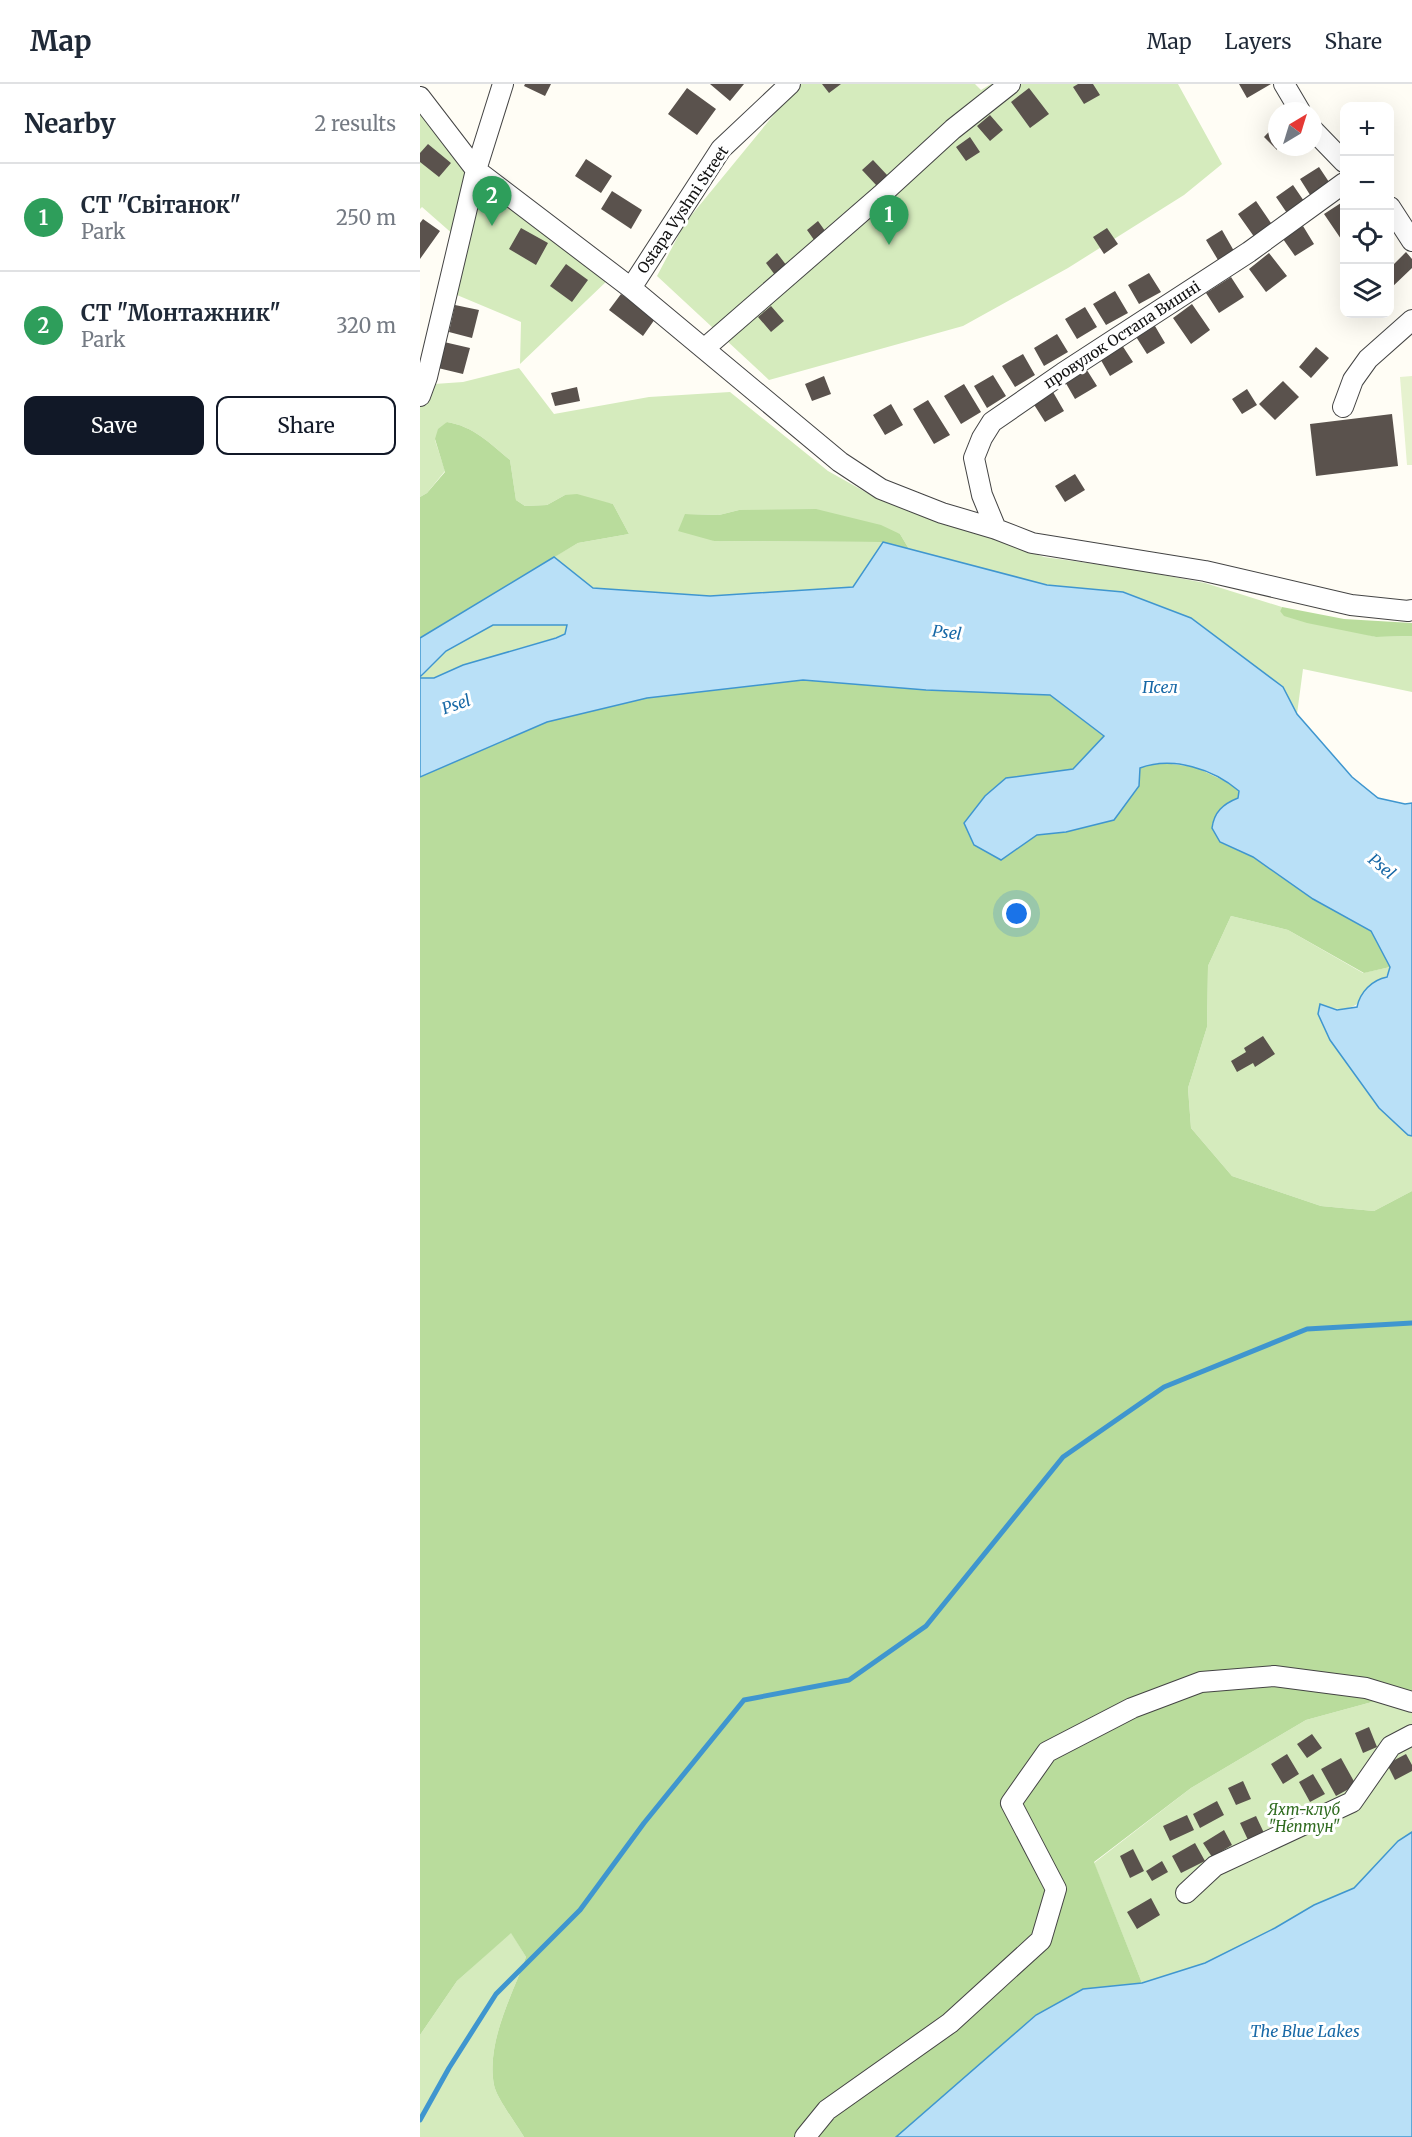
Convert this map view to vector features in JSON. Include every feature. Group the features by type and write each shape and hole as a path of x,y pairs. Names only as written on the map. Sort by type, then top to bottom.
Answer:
{"street":[{"path":"420,396 423,372 476,170 503,84"},
{"name":"Ostapa Vyshni Street","path":"631,288 721,149 790,84"},
{"path":"705,348 953,129 1010,84"},
{"path":"1284,84 1295,102"},
{"path":"420,97 476,170 631,288 840,462 880,489 942,513 996,529 1032,543 1205,571 1351,605 1412,610"},
{"path":"1322,139 1340,158"},
{"name":"провулок Остапа Вишні","path":"996,529 982,495 974,458 992,422 1249,252 1340,186"},
{"path":"1391,210 1412,241"},
{"path":"1342,407 1353,380 1368,359 1412,320"},
{"path":"805,2137 827,2110 950,2023 1041,1940 1056,1889 1011,1803 1047,1752 1132,1708 1201,1682 1274,1676 1366,1688 1412,1702"},
{"path":"1186,1893 1215,1866 1352,1802 1391,1746 1412,1735"}],"green space":[{"path":"799,84 975,84 981,90 991,84 1178,84 1222,164 1184,195 1068,268 963,326 769,380 657,276 685,223"},
{"path":"420,97 422,113 609,279 520,364 521,322 457,295 463,243 422,207 420,209"},
{"path":"519,368 554,414 649,397 730,392 828,471 878,499 1044,557 1132,569 1205,583 1282,607 1280,611 1376,637 1412,636 1412,692 1303,669 1297,714 1282,687 1191,618 1123,592 1047,585 909,549 900,534 739,510 719,515 685,514 714,541 883,542 853,587 710,596 593,588 554,557 578,543 629,534 613,504 565,495 547,505 525,506 516,500 510,460 489,442 465,427 447,422 435,440 445,471 427,493 420,497 420,385 463,382"},
{"path":"1412,376 1412,465 1407,465 1400,377"},
{"path":"447,422 465,427 489,442 510,460 516,500 525,506 547,505 565,495 577,494 613,504 629,534 578,543 420,638 420,497 427,493 445,472 435,439 438,429"},
{"path":"816,509 881,525 900,534 909,549 883,542 714,541 678,531 685,514 719,515 739,510"},
{"path":"1282,607 1344,619 1412,623 1412,636 1376,637 1307,623 1284,616 1280,611"},
{"path":"567,624 565,634 555,638 463,665 434,678 420,678 446,651 493,625"},
{"path":"803,680 926,690 1050,695 1104,736 1073,769 1006,778 985,796 964,823 1001,859 1037,835 1066,832 1140,768 1156,762 1195,767 1231,784 1239,791 1238,798 1224,806 1215,817 1212,828 1220,842 1253,857 1313,899 1371,931 1390,967 1364,973 1288,930 1231,916 1208,966 1207,1027 1188,1088 1191,1128 1232,1176 1321,1206 1374,1211 1412,1191 1412,1713 1407,1706 1372,1702 1306,1720 1191,1788 1094,1862 1142,1983 1083,1989 1037,2015 896,2137 524,2137 494,2085 494,2052 497,2036 526,1957 511,1933 457,1981 420,2035 420,777 547,722 647,698"},
{"path":"1231,916 1288,930 1363,973 1390,967 1381,983 1355,1005 1337,1009 1321,1005 1330,1040 1408,1135 1412,1136 1412,1191 1374,1211 1321,1206 1232,1176 1191,1128 1188,1088 1207,1027 1208,966"},
{"name":"Яхт-клуб \"Нептун\"","path":"1372,1702 1407,1706 1412,1713 1412,1832 1398,1841 1354,1888 1314,1905 1275,1928 1205,1963 1142,1983 1094,1863 1191,1788 1306,1720"},
{"path":"511,1932 526,1957 497,2036 494,2052 494,2085 524,2137 420,2137 420,2035 457,1981"}],"water":[{"name":"Псел","path":"883,542 1047,585 1123,592 1191,618 1283,687 1297,714 1352,777 1378,798 1405,804 1412,803 1412,1136 1408,1135 1379,1108 1330,1040 1318,1014 1320,1004 1337,1010 1357,1007 1364,992 1376,981 1387,977 1390,967 1371,931 1313,899 1253,857 1220,842 1212,828 1215,817 1224,806 1238,798 1239,791 1229,783 1205,771 1179,764 1166,763 1140,768 1139,786 1114,820 1066,832 1037,835 1001,860 974,845 964,823 985,796 1006,778 1073,769 1104,736 1050,695 926,690 803,680 647,698 547,722 420,777 420,678 434,678 463,665 556,638 565,634 567,625 493,625 446,651 420,677 420,638 554,557 593,588 710,596 853,587"},
{"name":"The Blue Lakes","path":"1412,1832 1412,2137 896,2137 1036,2015 1083,1989 1142,1983 1205,1963 1275,1928 1314,1905 1354,1888 1398,1841"}],"building":[{"path":"525,84 551,84 545,96 524,86"},
{"path":"710,84 744,84 730,101"},
{"path":"822,84 841,84 829,93"},
{"path":"1078,84 1093,84 1100,95 1084,104 1073,87"},
{"path":"1239,84 1271,84 1247,98"},
{"path":"687,88 716,109 697,135 668,114"},
{"path":"1029,88 1049,114 1030,128 1011,102"},
{"path":"990,115 1003,130 990,141 977,126"},
{"path":"970,137 980,152 966,161 956,147"},
{"path":"428,144 451,163 439,177 420,162 420,153"},
{"path":"586,159 612,176 601,193 575,176"},
{"path":"873,160 888,176 877,186 862,170"},
{"path":"1319,167 1331,185 1312,198 1300,179"},
{"path":"1293,185 1306,204 1289,216 1276,197"},
{"path":"612,191 642,210 631,229 601,209"},
{"path":"1256,201 1273,226 1255,238 1238,214"},
{"path":"1340,204 1340,238 1324,214"},
{"path":"423,219 440,231 420,259 420,223"},
{"path":"818,221 828,235 817,244 807,230"},
{"path":"1303,226 1314,244 1295,256 1283,239"},
{"path":"521,228 548,243 536,265 509,249"},
{"path":"1107,228 1118,244 1104,254 1093,237"},
{"path":"1222,230 1234,251 1218,260 1206,240"},
{"path":"1406,252 1412,259 1412,268 1394,285 1394,264"},
{"path":"777,253 790,270 778,279 766,263"},
{"path":"1269,253 1287,276 1266,292 1249,269"},
{"path":"566,264 588,280 572,302 550,286"},
{"path":"1149,273 1161,292 1139,304 1128,285"},
{"path":"1231,277 1244,297 1219,313 1206,293"},
{"path":"1115,291 1128,313 1106,325 1093,304"},
{"path":"621,294 655,319 643,336 609,310"},
{"path":"1192,304 1210,330 1191,344 1173,318"},
{"path":"455,305 479,310 472,338 449,332"},
{"path":"771,306 784,321 771,332 758,317"},
{"path":"1085,307 1097,327 1077,339 1065,319"},
{"path":"1152,321 1165,343 1147,354 1133,332"},
{"path":"1057,334 1068,352 1044,366 1034,348"},
{"path":"444,342 470,348 463,374 438,368"},
{"path":"1120,342 1133,362 1110,376 1098,355"},
{"path":"1316,347 1329,358 1311,378 1299,367"},
{"path":"1023,354 1035,375 1015,387 1002,366"},
{"path":"1085,367 1097,386 1075,399 1064,380"},
{"path":"993,375 1006,396 987,408 974,386"},
{"path":"824,376 831,394 812,401 805,384"},
{"path":"1283,381 1299,397 1275,420 1259,404"},
{"path":"964,384 981,412 961,424 944,396"},
{"path":"577,387 580,401 555,406 551,393"},
{"path":"1247,389 1257,405 1242,414 1232,399"},
{"path":"1053,392 1064,411 1045,422 1033,403"},
{"path":"928,400 950,435 934,444 913,409"},
{"path":"891,404 903,425 885,435 873,415"},
{"path":"1392,414 1398,466 1316,476 1310,424"},
{"path":"1075,474 1085,490 1065,502 1055,486"},
{"path":"1263,1036 1275,1054 1255,1067 1253,1063 1237,1072 1231,1061 1246,1052 1244,1048"},
{"path":"1369,1727 1377,1747 1363,1753 1355,1733"},
{"path":"1312,1734 1322,1748 1307,1758 1297,1744"},
{"path":"1287,1754 1299,1774 1283,1784 1271,1764"},
{"path":"1406,1754 1412,1765 1412,1771 1395,1780 1387,1764"},
{"path":"1341,1758 1356,1785 1336,1796 1321,1769"},
{"path":"1313,1774 1325,1794 1310,1802 1299,1782"},
{"path":"1243,1781 1251,1799 1236,1805 1228,1788"},
{"path":"1217,1801 1224,1815 1200,1828 1193,1814"},
{"path":"1187,1815 1194,1830 1170,1841 1163,1826"},
{"path":"1256,1816 1264,1833 1248,1840 1240,1823"},
{"path":"1224,1830 1232,1845 1212,1857 1203,1843"},
{"path":"1195,1843 1205,1861 1181,1873 1172,1856"},
{"path":"1133,1849 1144,1871 1130,1878 1120,1856"},
{"path":"1162,1861 1168,1872 1152,1881 1146,1871"},
{"path":"1151,1898 1160,1915 1137,1929 1127,1912"}],"waterway":[{"path":"420,2120 449,2068 496,1994 580,1910 644,1823 744,1700 849,1680 926,1626 1063,1457 1164,1387 1307,1329 1412,1323"}],"place":[{"name":"СТ \"Монтажник\"","path":"492,226"},
{"name":"СТ \"Світанок\"","path":"889,245"}],"water label":[{"name":"Psel","path":"947,632"},
{"name":"Psel","path":"456,704"},
{"name":"Psel","path":"1382,866"}]}
